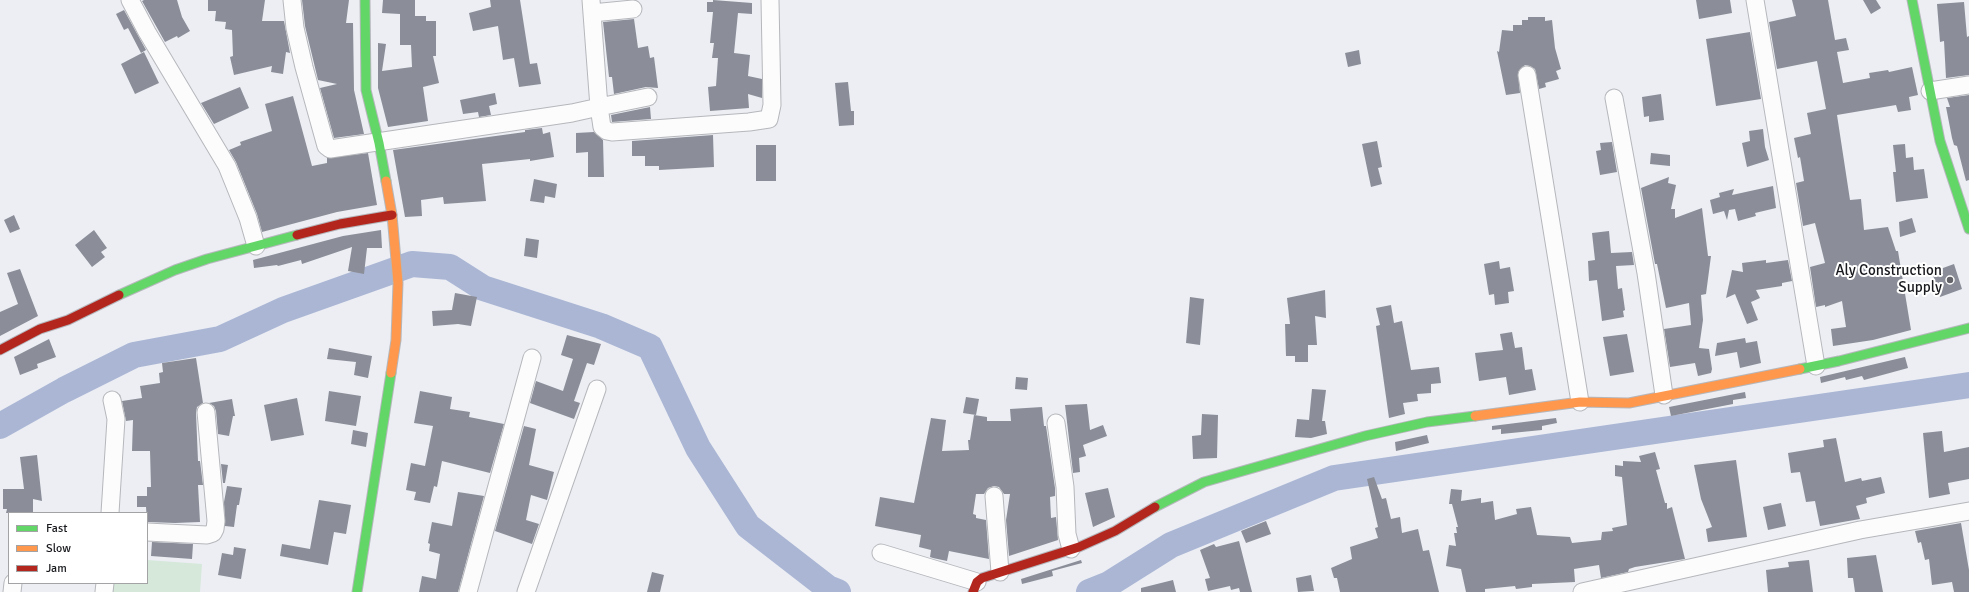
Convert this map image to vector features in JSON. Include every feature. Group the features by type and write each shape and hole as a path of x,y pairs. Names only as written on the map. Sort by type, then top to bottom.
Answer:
{"street":[{"path":"130,0 147,32 226,166 248,218 256,246"},
{"path":"292,0 295,28 304,67 327,148 330,149 379,143 565,114 648,97"},
{"path":"357,592 395,347 398,283 392,215 379,143 366,90 365,0"},
{"path":"633,9 591,7 602,127 607,131 612,132 749,122 768,119 772,105 770,0"},
{"path":"1755,0 1816,366"},
{"path":"1912,0 1940,141 1969,229"},
{"path":"1528,74 1580,402"},
{"path":"1930,91 1969,85"},
{"path":"1614,98 1646,273 1664,395"},
{"path":"0,350 40,329 68,320 135,287 207,259 340,224 392,215"},
{"path":"881,553 976,587 1000,572 1071,549 1114,531 1179,494 1211,480 1395,428 1435,421 1580,402 1629,404 1664,395 1816,366 1969,328"},
{"path":"468,592 532,358"},
{"path":"526,592 597,389"},
{"path":"110,512 116,419 112,400"},
{"path":"148,532 207,535 213,533 215,529 216,521 206,412"},
{"path":"1056,423 1065,487 1067,534 1071,549"},
{"path":"994,496 1000,572"},
{"path":"1582,592 1860,530 1969,511"}],"green space":[{"path":"148,560 202,564 200,592 111,592 112,584 148,584"}],"building":[{"path":"177,0 182,17 190,31 178,38 177,36 165,42 142,1"},
{"path":"208,0 265,0 262,21 284,21 290,53 286,52 283,74 271,72 272,66 234,75 230,57 233,56 232,30 225,29 226,22 215,21 216,11 208,11"},
{"path":"302,0 349,0 346,23 353,23 354,90 364,134 334,138 320,88 337,84 318,80 305,26"},
{"path":"383,0 415,0 415,16 426,16 426,21 436,21 436,56 433,56 439,83 423,87 428,121 388,127 378,88 378,43 386,44 382,71 412,67 411,45 400,45 400,14 382,13"},
{"path":"490,0 520,0 530,64 537,63 541,84 519,87 514,58 503,60 498,26 473,31 469,13 491,7"},
{"path":"713,0 752,3 752,14 738,13 734,53 750,55 748,76 762,79 762,98 748,94 749,108 710,111 708,87 716,86 718,58 712,58 714,43 710,43 713,12 707,12 707,2 713,2"},
{"path":"1696,0 1730,0 1732,13 1699,19"},
{"path":"1792,0 1828,0 1835,40 1846,38 1849,50 1837,52 1843,83 1870,78 1869,73 1888,70 1889,72 1912,67 1918,95 1909,97 1911,110 1898,112 1896,105 1837,115 1850,200 1861,199 1864,230 1888,227 1896,251 1898,251 1911,330 1873,340 1833,346 1831,329 1846,327 1842,301 1825,307 1825,305 1816,307 1810,267 1825,263 1815,223 1803,226 1796,183 1804,181 1800,157 1798,158 1794,138 1811,134 1807,113 1826,109 1817,61 1777,69 1769,22 1796,16"},
{"path":"1863,0 1876,0 1881,8 1871,14"},
{"path":"1964,2 1967,37 1969,36 1969,75 1946,78 1944,41 1940,42 1937,4"},
{"path":"124,10 146,50 141,53 128,28 124,30 116,14"},
{"path":"1528,17 1545,17 1545,21 1552,20 1555,48 1561,69 1556,71 1559,79 1545,83 1546,87 1539,89 1535,69 1525,65 1518,72 1520,93 1506,95 1497,51 1499,52 1502,30 1513,31 1513,25 1522,25 1522,20 1528,20"},
{"path":"634,19 638,48 648,46 650,58 654,57 658,88 646,87 614,94 612,77 609,77 603,22"},
{"path":"1750,32 1761,99 1716,106 1706,39"},
{"path":"1359,50 1361,64 1348,67 1345,53"},
{"path":"144,52 159,83 135,94 121,64"},
{"path":"848,82 851,111 854,111 854,125 839,126 835,83"},
{"path":"240,87 249,108 214,124 201,103"},
{"path":"495,93 497,104 489,106 491,115 479,117 478,112 463,114 460,100"},
{"path":"1661,94 1664,120 1649,122 1649,116 1644,117 1642,97"},
{"path":"1969,95 1969,180 1966,181 1957,146 1954,145 1952,138 1946,107 1950,107 1947,98"},
{"path":"293,96 312,166 327,163 327,158 368,153 377,205 337,212 262,232 257,214 236,162 229,150 241,145 240,142 272,131 265,104"},
{"path":"650,107 651,119 612,122 611,115"},
{"path":"542,128 543,134 550,132 554,157 530,161 530,159 482,164 486,201 444,204 443,197 421,200 422,216 405,217 393,150 525,132 525,130"},
{"path":"1763,129 1765,147 1769,160 1747,167 1742,143 1750,141 1749,131"},
{"path":"594,132 603,140 604,177 588,177 588,152 576,153 576,133"},
{"path":"713,135 714,167 659,170 659,166 645,166 645,156 632,156 632,141"},
{"path":"1377,141 1382,167 1378,168 1382,184 1371,187 1362,144"},
{"path":"1612,142 1617,172 1600,175 1596,151 1601,150 1600,143"},
{"path":"1905,144 1906,158 1913,157 1914,170 1924,169 1928,198 1896,202 1893,172 1896,172 1893,145"},
{"path":"756,145 776,145 776,181 756,181"},
{"path":"1651,153 1670,155 1670,166 1650,164"},
{"path":"1669,177 1668,183 1676,185 1671,209 1675,209 1675,218 1702,208 1708,256 1711,256 1706,294 1701,295 1703,320 1699,348 1709,349 1712,369 1711,373 1698,376 1695,363 1670,367 1664,329 1691,325 1689,303 1666,308 1657,264 1655,264 1641,188"},
{"path":"534,179 557,184 555,198 545,196 544,203 530,201"},
{"path":"1773,186 1776,208 1755,213 1756,216 1738,221 1735,209 1729,210 1727,220 1724,211 1713,214 1710,200 1720,197 1719,193 1734,189 1732,195"},
{"path":"14,215 20,229 10,233 4,220"},
{"path":"1912,218 1916,232 1900,237 1899,222"},
{"path":"94,230 107,248 101,252 105,257 92,267 75,245"},
{"path":"381,230 382,248 367,248 364,274 348,271 352,247 302,264 301,260 278,266 254,268 253,260 343,236"},
{"path":"1609,231 1611,253 1632,252 1634,265 1616,266 1618,289 1622,288 1625,310 1623,311 1624,317 1602,321 1597,280 1589,281 1588,261 1595,260 1592,233"},
{"path":"526,238 539,240 537,258 524,256"},
{"path":"1766,260 1766,263 1788,260 1792,281 1782,283 1782,286 1756,290 1760,298 1751,302 1758,320 1747,324 1735,294 1726,298 1732,270 1743,272 1742,263"},
{"path":"1499,261 1500,269 1510,267 1514,291 1508,292 1509,303 1495,305 1494,294 1489,295 1484,264"},
{"path":"1954,264 1962,289 1940,297 1932,272"},
{"path":"20,269 38,316 0,336 0,312 18,304 7,273"},
{"path":"1325,290 1326,318 1315,316 1317,345 1308,345 1308,362 1295,362 1295,356 1286,356 1285,324 1290,324 1287,298"},
{"path":"455,293 477,297 471,326 458,324 433,326 432,311 452,310"},
{"path":"1190,297 1204,299 1200,345 1186,343"},
{"path":"1391,305 1394,323 1402,321 1411,370 1439,367 1441,383 1431,384 1431,393 1417,394 1418,401 1403,403 1405,414 1389,418 1376,326 1380,325 1376,308"},
{"path":"1512,332 1515,348 1522,347 1525,370 1532,369 1536,390 1509,395 1506,377 1479,381 1475,353 1503,350 1500,334"},
{"path":"1627,334 1634,372 1610,376 1603,337"},
{"path":"567,335 601,344 594,365 587,363 574,401 580,403 574,419 530,403 536,381 563,391 573,359 561,355"},
{"path":"1745,338 1746,343 1757,341 1761,363 1740,368 1737,352 1715,356 1717,343"},
{"path":"49,339 56,357 37,364 38,368 20,375 14,357"},
{"path":"329,348 372,356 368,378 354,375 356,362 327,359"},
{"path":"1905,357 1908,368 1864,380 1862,376 1846,380 1845,377 1821,383 1820,377"},
{"path":"196,358 203,403 197,407 196,413 198,461 200,461 203,485 198,485 200,522 148,522 148,512 146,512 146,507 137,507 137,496 147,496 147,487 151,487 150,451 132,451 133,420 126,421 122,401 142,398 140,386 160,383 159,373 163,372 162,363"},
{"path":"1016,377 1028,378 1027,390 1015,389"},
{"path":"1312,389 1326,390 1322,421 1325,421 1327,434 1311,438 1295,437 1297,419 1309,420"},
{"path":"329,391 361,396 356,426 325,421"},
{"path":"420,391 452,397 450,409 470,412 469,417 504,424 490,473 442,461 437,487 434,486 430,503 414,500 416,492 406,490 411,463 425,466 433,426 414,423"},
{"path":"1745,392 1746,398 1733,400 1733,404 1671,416 1669,407"},
{"path":"966,397 979,399 976,415 963,413"},
{"path":"297,398 304,435 271,441 264,405"},
{"path":"232,399 235,416 233,416 229,436 218,434 216,411 214,406 209,403"},
{"path":"1087,404 1090,430 1103,425 1107,436 1083,445 1086,456 1079,458 1080,472 1073,473 1065,405"},
{"path":"1042,407 1055,488 1055,496 1050,497 1051,518 1056,517 1058,540 1009,556 1006,520 1010,494 1004,494 999,487 994,486 988,488 984,494 976,494 973,514 976,515 976,518 986,520 989,559 949,551 947,561 933,558 930,557 931,550 919,547 921,535 875,526 880,497 914,503 931,418 946,420 942,451 969,450 968,440 970,440 974,415 987,417 987,421 1011,421 1010,409"},
{"path":"1202,414 1218,415 1217,458 1193,459 1192,436 1201,435"},
{"path":"1556,418 1557,423 1542,426 1542,430 1501,434 1501,429 1492,430 1492,426"},
{"path":"524,426 536,429 529,465 554,472 547,500 531,495 526,520 539,524 532,544 495,531"},
{"path":"353,430 368,433 366,447 351,444"},
{"path":"1942,431 1944,452 1969,447 1969,479 1948,483 1950,494 1929,498 1923,433"},
{"path":"1427,435 1429,443 1396,451 1395,442"},
{"path":"1836,438 1845,482 1861,478 1862,481 1881,477 1885,493 1866,498 1867,503 1856,506 1860,519 1820,526 1815,501 1806,502 1800,472 1791,473 1788,453 1824,447 1823,440"},
{"path":"1655,452 1660,469 1656,470 1665,503 1667,503 1667,509 1672,507 1685,559 1635,567 1629,569 1628,572 1601,578 1599,565 1574,569 1575,582 1532,584 1532,587 1516,589 1515,586 1485,589 1485,592 1466,592 1461,569 1446,566 1449,545 1456,546 1454,533 1457,533 1456,527 1458,527 1452,504 1449,504 1451,489 1462,490 1461,501 1481,498 1481,503 1493,501 1495,520 1517,514 1516,509 1531,507 1537,535 1570,537 1572,543 1601,540 1602,532 1613,531 1612,528 1627,525 1622,477 1615,476 1615,465 1623,466 1623,461 1641,462 1639,456"},
{"path":"37,455 42,501 33,499 33,512 6,513 7,509 3,509 3,489 24,489 20,457"},
{"path":"1736,460 1747,537 1708,542 1706,529 1712,527 1701,499 1694,465"},
{"path":"221,464 228,465 225,483 223,483"},
{"path":"1374,477 1382,499 1386,498 1391,519 1400,517 1402,533 1418,529 1423,551 1429,550 1439,592 1340,592 1337,578 1334,578 1331,568 1352,559 1350,547 1378,538 1375,528 1378,527 1367,479"},
{"path":"227,486 242,488 239,505 237,505 234,527 225,526 224,502"},
{"path":"1108,488 1115,517 1093,527 1085,493"},
{"path":"458,492 484,496 458,592 419,592 422,576 436,579 440,554 429,551 430,544 428,543 432,522 452,526"},
{"path":"319,500 351,505 346,534 334,532 328,565 280,556 282,544 310,549"},
{"path":"1781,503 1786,526 1768,530 1763,507"},
{"path":"1266,521 1271,534 1246,543 1241,531"},
{"path":"1961,523 1969,570 1969,592 1954,592 1952,582 1932,585 1929,559 1925,560 1921,542 1918,543 1915,531"},
{"path":"1239,541 1252,592 1240,592 1239,588 1231,590 1230,586 1208,591 1205,579 1210,578 1200,550 1214,544 1216,547"},
{"path":"152,542 193,544 192,559 151,556"},
{"path":"234,547 246,549 241,579 218,575 222,553 233,555"},
{"path":"1876,555 1883,592 1855,592 1853,578 1848,578 1847,558"},
{"path":"1081,560 1082,563 1052,571 1053,576 1022,584 1021,579"},
{"path":"1809,560 1813,592 1768,592 1766,570 1789,567 1788,562"},
{"path":"652,572 664,575 660,592 647,592"},
{"path":"1311,575 1314,591 1298,592 1296,578"},
{"path":"1173,580 1176,592 1141,592 1141,588"}],"waterway":[{"path":"0,426 64,390 134,355 220,339 283,310 412,264 450,267 483,288 601,326 650,347 698,448 748,526 828,588 838,592"},
{"path":"1089,592 1109,584 1171,545 1334,478 1969,385"}],"traffic: fast":[{"path":"365,0 366,90 379,143 386,181"},
{"path":"1912,0 1940,141 1969,229"},
{"path":"119,295 175,270 207,259 297,235"},
{"path":"1800,369 1839,361 1969,328"},
{"path":"357,592 391,373"},
{"path":"1155,507 1204,482 1365,436 1427,422 1475,416"}],"traffic: slow":[{"path":"386,181 392,215 398,283 396,340 391,373"},
{"path":"1475,416 1580,402 1629,403 1800,369"}],"traffic: jam":[{"path":"297,235 340,224 392,215"},
{"path":"0,350 40,329 68,320 119,295"},
{"path":"973,592 977,582 982,578 1079,547 1115,531 1155,507"}],"place":[{"name":"Aly Construction Supply","path":"1950,280"}]}
